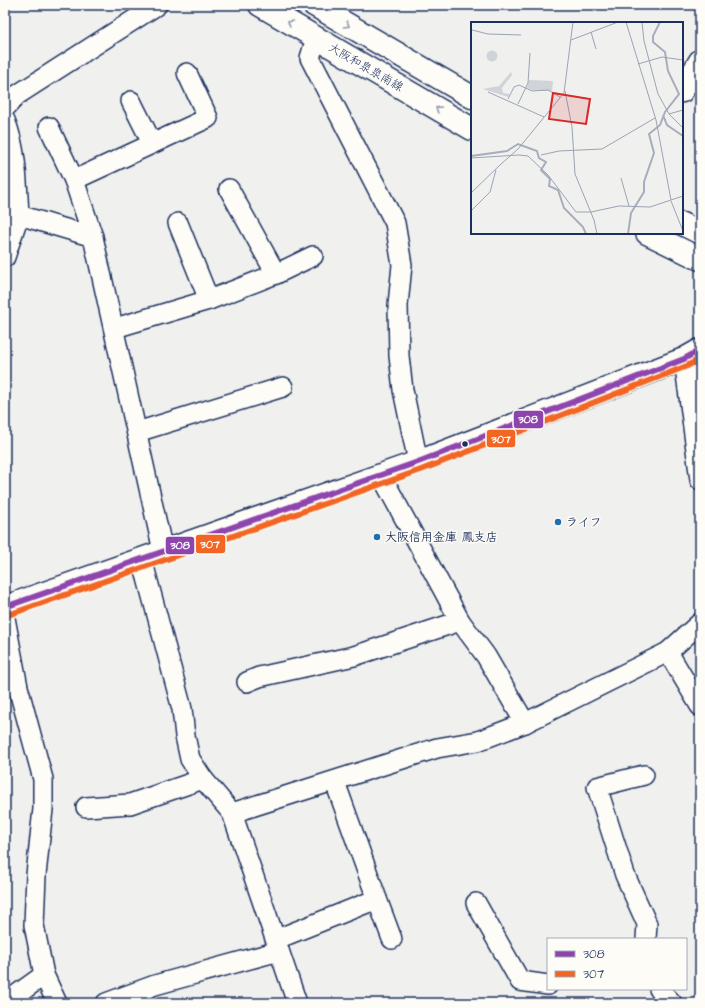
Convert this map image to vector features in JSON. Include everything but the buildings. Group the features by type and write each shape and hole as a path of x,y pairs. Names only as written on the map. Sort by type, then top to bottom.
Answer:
{"main road":[{"name":"大阪和泉泉南線","path":"260,5 471,128"},
{"path":"314,5 471,96"},
{"path":"683,89 700,61"},
{"path":"683,224 700,233"},
{"path":"649,234 700,259"},
{"path":"5,607 418,462 692,355"}],"street":[{"path":"5,108 17,95 157,5"},
{"path":"316,38 310,58 395,223 399,238 402,265 398,305 399,356 403,390 418,462"},
{"path":"74,180 208,118 187,73"},
{"path":"131,101 152,143"},
{"path":"5,120 11,134 10,163 19,215 5,257"},
{"path":"49,127 74,180 93,237 115,328 163,551"},
{"path":"228,189 276,274"},
{"path":"19,215 93,237"},
{"path":"178,223 209,300"},
{"path":"115,328 209,300 276,274 313,256"},
{"path":"692,355 700,480"},
{"path":"137,432 283,386"},
{"path":"381,474 460,621 486,656 525,723"},
{"path":"142,559 182,709 185,736 190,760 203,779 232,813 298,1003"},
{"path":"5,618 18,687 43,778 34,925 44,975 57,1003"},
{"path":"247,682 259,676 354,656 460,621"},
{"path":"232,813 335,782 437,748 478,741 525,723 668,652 700,621"},
{"path":"668,652 700,706"},
{"path":"644,775 597,787 625,875 647,924 644,938"},
{"path":"86,807 130,804 203,779"},
{"path":"335,782 392,939"},
{"path":"106,1003 155,984 278,945 377,899"},
{"path":"476,903 520,981 547,985"},
{"path":"5,1003 44,975"},
{"path":"660,990 672,1003"}],"transit line":[{"name":"308","path":"5,607 418,462 684,359 700,350"},
{"name":"307","path":"8,615 421,470 687,366 700,359"}],"place":[{"name":"ライフ","path":"558,522"},
{"name":"大阪信用金庫 鳳支店","path":"377,537"}]}
